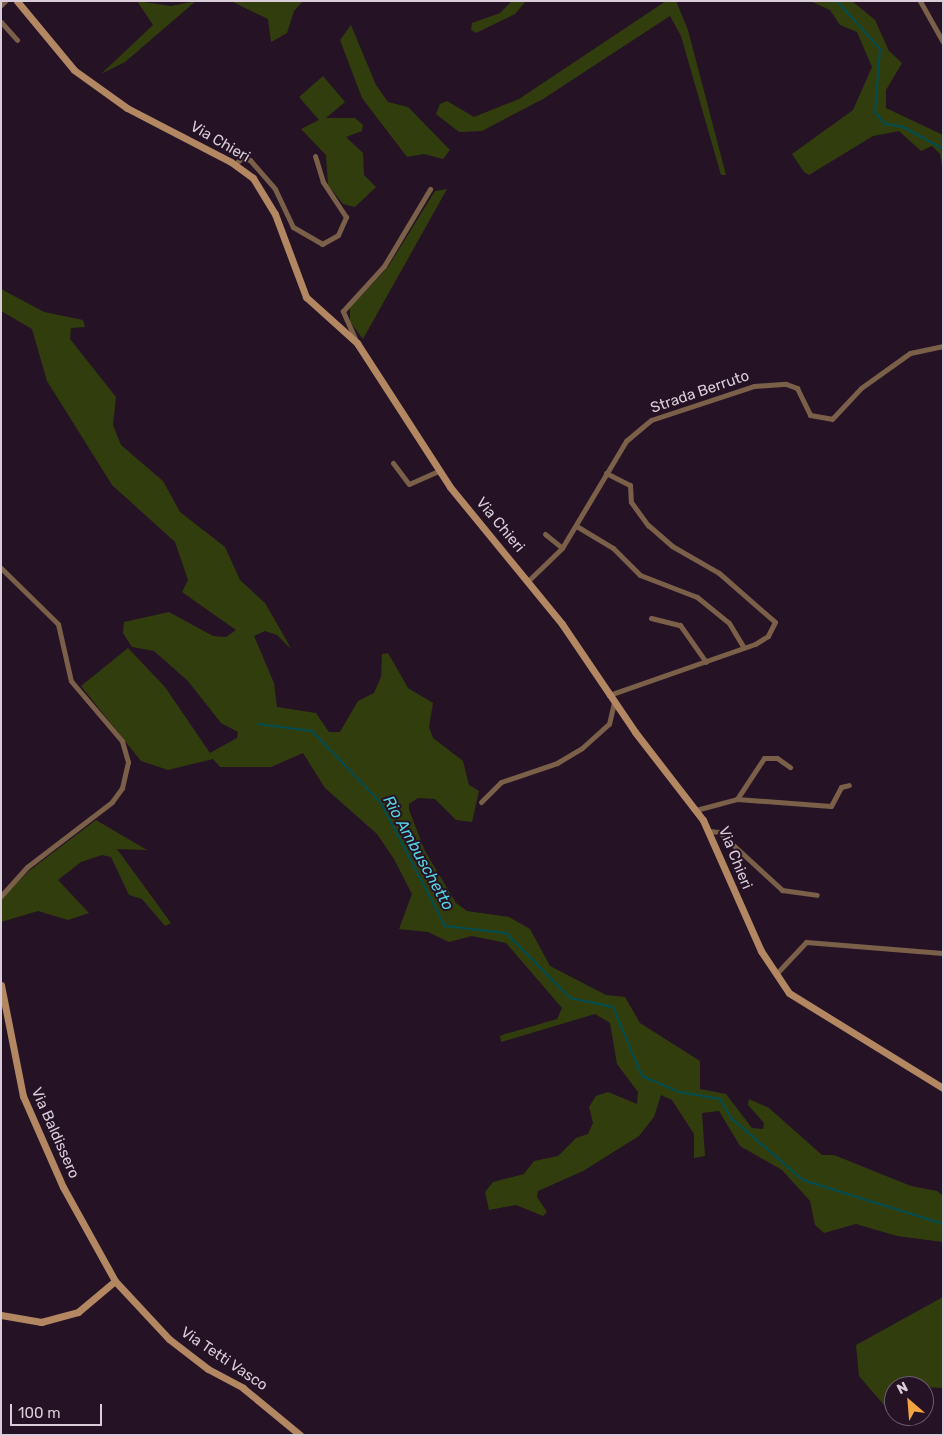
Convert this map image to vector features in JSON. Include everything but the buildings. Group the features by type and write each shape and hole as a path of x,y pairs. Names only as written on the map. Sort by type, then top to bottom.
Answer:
{"street":[{"path":"1,6 5,1"},
{"name":"Via Chieri","path":"17,1 74,70 127,108 235,164 266,198 306,297 357,343 440,470 528,580 614,702 696,810 709,831 743,915 776,974 801,1002 943,1088"},
{"path":"920,1 943,42"},
{"path":"1,22 17,40"},
{"path":"235,164 242,158 250,160 275,189 293,227 322,244 338,235 346,217 323,182 315,156"},
{"path":"357,343 343,311 384,266 430,189"},
{"name":"Strada Berruto","path":"528,580 562,548 578,527 606,473 632,433 651,420 754,386 786,384 798,388 810,415 832,419 855,393 910,353 943,346"},
{"path":"393,463 409,484 440,470"},
{"path":"606,473 630,485 636,511 666,542 719,573 772,615 774,628 768,636 706,662 609,695"},
{"path":"578,527 613,548 640,575 697,597 729,623 743,646"},
{"path":"545,534 562,548"},
{"path":"1,568 58,624 71,681 122,741 128,762 122,788 112,802 27,867 1,896"},
{"path":"651,618 680,624 706,662"},
{"path":"481,802 501,782 557,763 582,748 609,724 614,702"},
{"path":"737,798 764,758 777,758 790,767"},
{"path":"696,810 737,798 828,806 833,804 842,787 849,785"},
{"path":"709,831 719,832 782,890 816,895"},
{"path":"776,974 806,942 943,954"},
{"name":"Via Baldissero","path":"1,986 23,1096 63,1187 115,1281"},
{"path":"1,1315 42,1322 78,1312 115,1281"},
{"name":"Via Tetti Vasco","path":"115,1281 169,1339 208,1369 243,1388 300,1435"}],"green space":[{"path":"137,1 171,6 196,1 125,62 101,74 153,25"},
{"path":"231,1 303,1 294,11 287,33 271,42 268,19"},
{"path":"512,1 526,1 515,14 476,33 471,30 472,23 500,13"},
{"path":"666,1 676,1 688,30 726,175 721,175 681,36 670,16 543,99 482,131 459,132 436,114 440,104 447,101 474,117 519,99"},
{"path":"810,1 852,1 875,20 889,51 902,63 886,90 886,108 943,135 943,172 940,154 932,146 921,151 899,131 873,136 809,175 804,172 792,154 853,110 872,67 857,32 840,25 830,10"},
{"path":"351,25 376,85 388,102 408,107 450,150 443,159 424,154 407,157 362,98 340,40"},
{"path":"323,76 345,102 326,118 355,118 363,125 362,131 346,137 363,153 364,175 376,187 355,207 343,204 328,185 326,155 301,129 319,120 299,97"},
{"path":"447,189 363,339 350,322 350,308 388,267 435,191"},
{"path":"1,289 44,312 83,320 85,327 71,328 70,339 116,397 113,425 121,445 163,481 180,512 225,547 240,580 265,603 288,643 291,649 277,635 265,631 254,636 274,683 277,707 316,713 329,732 340,732 358,701 374,693 381,677 382,654 388,653 408,688 433,703 429,727 433,738 463,761 469,785 479,791 472,822 456,820 435,799 418,798 409,804 409,810 425,851 456,903 467,911 509,917 530,929 550,966 606,995 625,997 640,1023 700,1061 700,1089 726,1094 752,1128 763,1129 764,1123 748,1105 749,1099 769,1108 822,1155 834,1155 911,1186 937,1191 943,1196 943,1242 897,1236 856,1224 824,1233 815,1225 810,1201 782,1170 740,1146 719,1111 702,1113 705,1156 694,1158 694,1134 672,1100 661,1095 654,1117 639,1136 583,1171 538,1191 537,1197 547,1212 543,1216 516,1205 489,1210 485,1192 493,1182 524,1174 534,1161 558,1156 576,1138 588,1134 593,1123 589,1107 596,1096 608,1092 637,1104 638,1092 617,1064 610,1023 595,1014 501,1042 500,1036 557,1019 562,1008 506,943 472,936 449,942 428,932 399,929 412,894 394,859 377,834 325,788 303,753 271,767 220,767 213,759 168,770 141,761 81,686 128,648 165,687 210,753 237,738 238,732 221,723 188,681 154,651 132,647 123,633 124,622 169,612 213,636 226,637 236,630 182,592 188,580 175,542 112,485 47,381 32,329 1,311"},
{"path":"96,820 147,850 117,849 171,923 165,926 142,899 129,895 111,857 102,855 81,862 58,880 89,913 68,920 38,911 1,922 1,899 30,870"},
{"path":"943,1297 943,1388 934,1388 934,1376 884,1376 884,1405 859,1376 856,1345"}],"waterway":[{"path":"837,1 880,49 875,112 885,124 903,127 943,149"},
{"name":"Rio Ambuschetto","path":"258,724 312,731 381,803 445,926 506,933 570,998 613,1007 642,1076 679,1092 720,1099 731,1118 803,1180 943,1224"}]}
